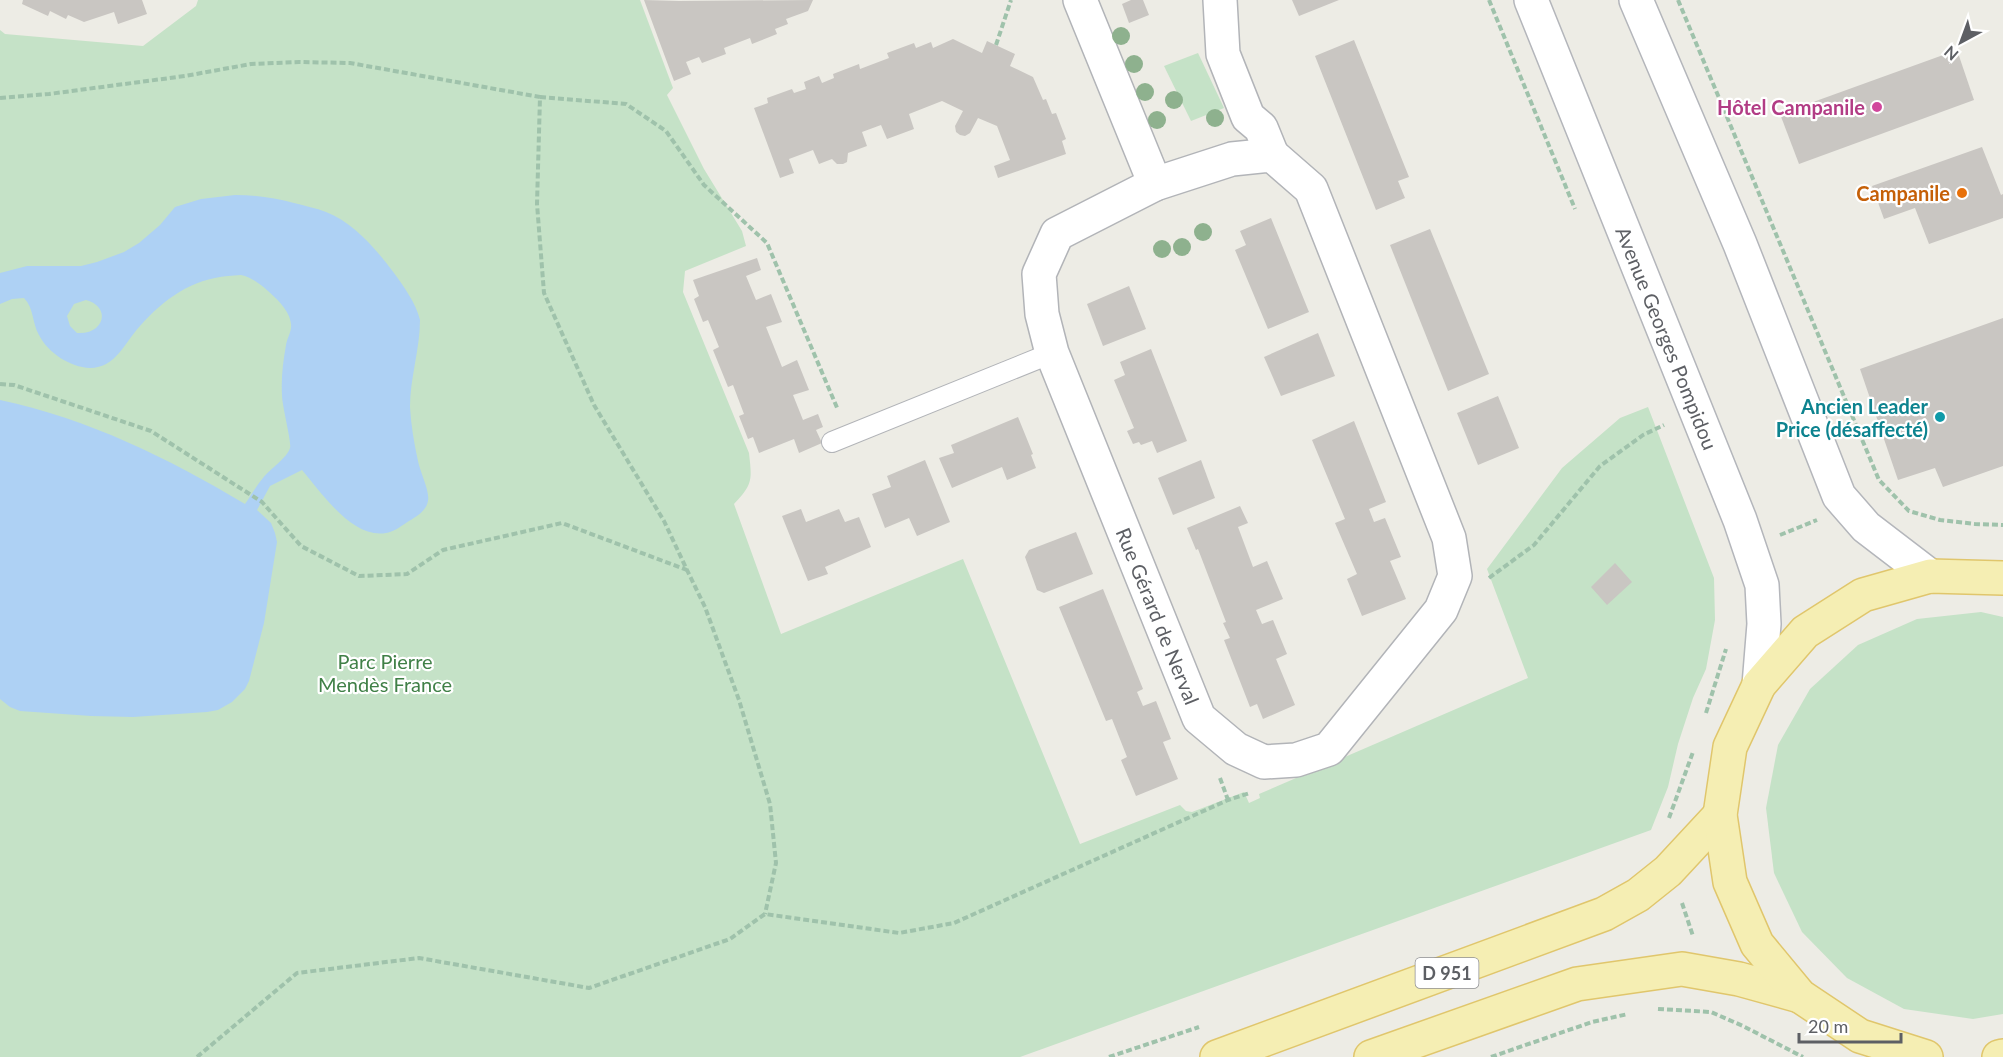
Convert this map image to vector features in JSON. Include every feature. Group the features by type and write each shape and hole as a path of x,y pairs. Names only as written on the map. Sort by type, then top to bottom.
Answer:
{"main road":[{"path":"1926,1057 1860,1036 1800,996 1757,944 1730,882 1720,815 1730,747 1759,685 1805,632 1863,595 1930,576 2003,578"},
{"name":"D 951","path":"1217,1057 1604,914 1638,895 1668,871 1720,815"},
{"name":"D 951","path":"1371,1057 1577,984 1682,969 1739,979 1800,996"},
{"path":"1999,1057 2003,1056"}],"street":[{"path":"1080,0 1155,184"},
{"path":"1220,0 1223,54 1248,117 1261,128 1272,156"},
{"name":"Avenue Georges Pompidou","path":"1531,0 1740,520 1762,585 1764,624 1759,685"},
{"path":"1636,0 1740,244 1839,496 1866,527 1930,576"},
{"name":"Rue Gérard de Nerval","path":"1272,156 1311,189 1449,538 1455,576 1441,610 1329,749 1296,760 1264,762 1236,749 1199,718 1052,353 1041,314 1038,274 1057,234 1155,184 1232,159 1272,156"}],"lane":[{"path":"840,438 1052,353"}],"path":[{"path":"996,45 1011,0"},
{"path":"1678,0 1879,480 1909,512 1940,520 2003,525"},
{"path":"0,99 185,76 251,64 299,62 350,63 540,97 626,104 666,131 704,185 767,243 840,438"},
{"path":"197,1057 297,973 419,958 589,988 730,939 765,914 776,863 770,804 739,700 705,607 664,521 594,405 544,293 537,204 540,97"},
{"path":"0,384 14,385 150,431 262,502 301,546 359,576 407,574 443,550 562,523 687,570"},
{"path":"1441,610 1510,564 1534,545 1600,466 1642,435 1664,425"},
{"path":"1749,547 1891,492"},
{"path":"1703,723 1727,647"},
{"path":"1668,821 1695,745"},
{"path":"765,914 899,933 954,923 1228,800 1255,792 1264,762"},
{"path":"1668,871 1688,916 1711,1012"},
{"path":"1648,1008 1711,1012 1803,1057"},
{"path":"1491,1057 1592,1023 1637,1011"}],"green space":[{"name":"Parc Pierre Mendès France","path":"198,0 640,0 673,88 667,95 704,169 742,231 746,246 685,271 683,292 749,453 750,481 734,504 781,634 963,559 1080,844 1180,805 1186,811 1192,812 1244,792 1249,803 1260,798 1259,794 1528,678 1487,569 1562,468 1620,418 1648,407 1714,578 1715,620 1706,669 1693,698 1678,744 1668,787 1651,830 1020,1057 0,1057 0,30 5,34 143,46 196,6"},
{"path":"1198,53 1224,108 1191,121 1164,66"},
{"path":"1981,612 2003,617 2003,1014 1973,1019 1904,1009 1847,978 1802,932 1774,873 1766,808 1778,745 1810,689 1858,645 1917,619"}],"water":[{"path":"235,195 258,196 326,212 355,230 372,246 394,273 413,301 420,320 410,407 419,465 428,492 427,505 420,514 391,532 373,533 349,522 302,470 270,486 257,510 271,523 277,542 264,623 245,689 232,702 218,710 133,717 20,711 0,699 0,400 65,418 127,442 187,471 245,504 260,481 286,456 290,448 282,400 282,376 291,327 290,319 279,302 252,279 241,275 215,278 202,281 180,292 149,316 113,359 107,364 90,368 67,362 48,348 37,330 30,306 24,298 12,299 0,304 0,273 27,266 81,266 97,262 124,252 139,243 160,225 175,207 201,199","holes":["86,300 94,304 102,314 99,325 93,330 77,333 70,326 67,316 74,304"]}],"building":[{"path":"23,0 142,0 147,14 118,24 114,12 84,22 68,15 66,19 50,11 48,16 22,4"},
{"path":"644,0 813,0 808,11 786,19 788,24 775,29 777,34 752,44 750,38 724,48 726,54 702,63 699,57 686,62 691,74 674,81"},
{"path":"1131,0 1143,0 1149,15 1129,23 1122,4"},
{"path":"1292,0 1339,0 1299,16"},
{"path":"953,39 982,53 987,41 1015,54 1010,66 1033,77 1043,100 1046,99 1052,114 1056,113 1066,139 1062,141 1066,154 998,178 994,166 1010,160 997,126 978,118 970,133 965,136 960,135 956,132 955,126 963,111 942,101 909,114 914,129 887,139 881,125 862,132 867,146 848,153 847,162 843,164 837,164 832,159 819,164 813,150 789,159 794,173 780,178 754,108 768,103 767,98 792,89 794,93 806,89 804,82 819,76 822,83 834,78 833,74 859,64 860,69 889,58 887,53 914,43 916,48 931,42 933,48"},
{"path":"1354,40 1409,177 1398,181 1405,198 1376,210 1315,56"},
{"name":"Hôtel Campanile","path":"1957,50 1974,100 1799,164 1780,114"},
{"path":"1982,147 2001,195 2003,194 2003,218 1929,244 1915,208 1884,219 1872,186"},
{"path":"1271,218 1309,312 1268,329 1235,250 1246,245 1240,231"},
{"path":"1430,229 1489,374 1448,391 1390,245"},
{"path":"757,258 761,270 746,276 756,300 771,294 782,322 766,327 782,367 797,360 809,390 793,395 803,420 818,414 823,427 816,430 822,443 799,453 794,439 759,453 753,437 748,439 739,416 744,414 733,385 728,387 713,350 719,347 708,320 703,322 694,299 699,296 693,280"},
{"path":"1129,286 1146,329 1103,346 1087,304"},
{"name":"Ancien Leader Price (désaffecté)","path":"2003,318 2003,466 1943,487 1935,468 1898,480 1860,369"},
{"path":"1318,333 1335,376 1281,396 1264,357"},
{"path":"1151,349 1187,441 1157,453 1152,441 1141,445 1139,442 1133,444 1127,431 1134,428 1114,380 1125,375 1120,362"},
{"path":"1498,396 1519,448 1478,465 1457,413"},
{"path":"1018,417 1033,454 1031,455 1036,468 1007,480 1002,467 952,488 939,458 954,453 951,445"},
{"path":"1354,421 1386,502 1369,509 1374,522 1385,518 1401,557 1390,561 1406,599 1362,616 1347,579 1357,574 1335,523 1345,519 1312,440"},
{"path":"925,460 950,522 917,536 909,518 885,528 872,494 891,487 887,476"},
{"path":"1201,460 1215,498 1173,515 1158,478"},
{"path":"1240,506 1248,523 1238,527 1253,567 1267,561 1283,599 1256,610 1262,624 1273,620 1287,654 1276,659 1295,705 1263,719 1257,704 1250,707 1224,640 1230,638 1223,623 1226,622 1198,549 1196,550 1187,528"},
{"path":"801,509 806,522 839,509 845,522 859,517 871,547 825,567 828,574 808,581 782,516"},
{"path":"1076,532 1093,574 1044,593 1037,590 1025,557 1029,550"},
{"path":"1615,563 1632,582 1607,605 1591,587"},
{"path":"1103,589 1143,689 1137,692 1143,706 1156,701 1171,739 1163,742 1178,779 1136,796 1121,760 1127,757 1112,719 1106,721 1059,607"}],"place":[{"name":"Hôtel Campanile","path":"1877,107"},
{"name":"Campanile","path":"1962,193"},
{"name":"Ancien Leader Price (désaffecté)","path":"1940,417"}]}
